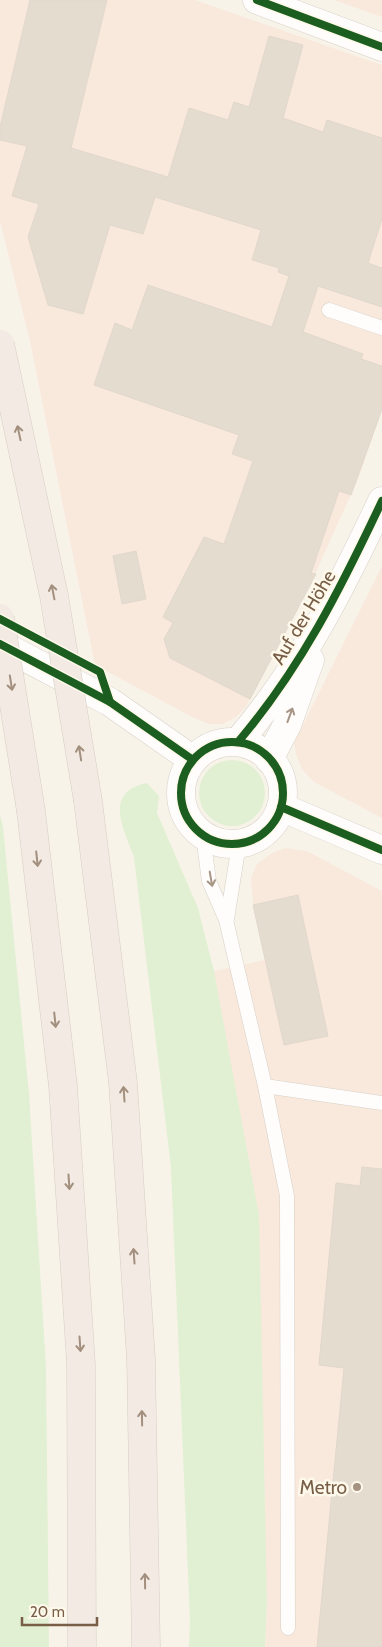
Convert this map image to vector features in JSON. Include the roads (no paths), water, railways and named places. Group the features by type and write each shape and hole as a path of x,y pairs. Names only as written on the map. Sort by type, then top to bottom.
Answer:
{"highway":[{"path":"0,344 54,596 88,801 123,1083 141,1358 146,1647"},
{"path":"0,618 31,810 62,1086 81,1364 82,1647"}],"street":[{"path":"257,0 382,47"},
{"name":"Auf der Höhe","path":"270,759 287,724 324,619 382,500"},
{"name":"Auf der Höhe","path":"238,742 263,712 324,619"},
{"path":"0,644 110,702 193,760"},
{"path":"238,742 260,751 270,759 279,773 283,790 281,808 275,820 265,832 253,840 239,844 214,841 204,836 191,824 183,809 181,792 184,775 193,760 214,746 238,742"},
{"path":"281,808 382,850"}],"lane":[{"path":"329,310 382,328"},
{"path":"204,836 209,881 226,920 265,1086 287,1196 288,1628"},
{"path":"226,920 239,844"},
{"path":"265,1086 382,1103"}],"place":[{"name":"Metro","path":"357,1487"}]}
